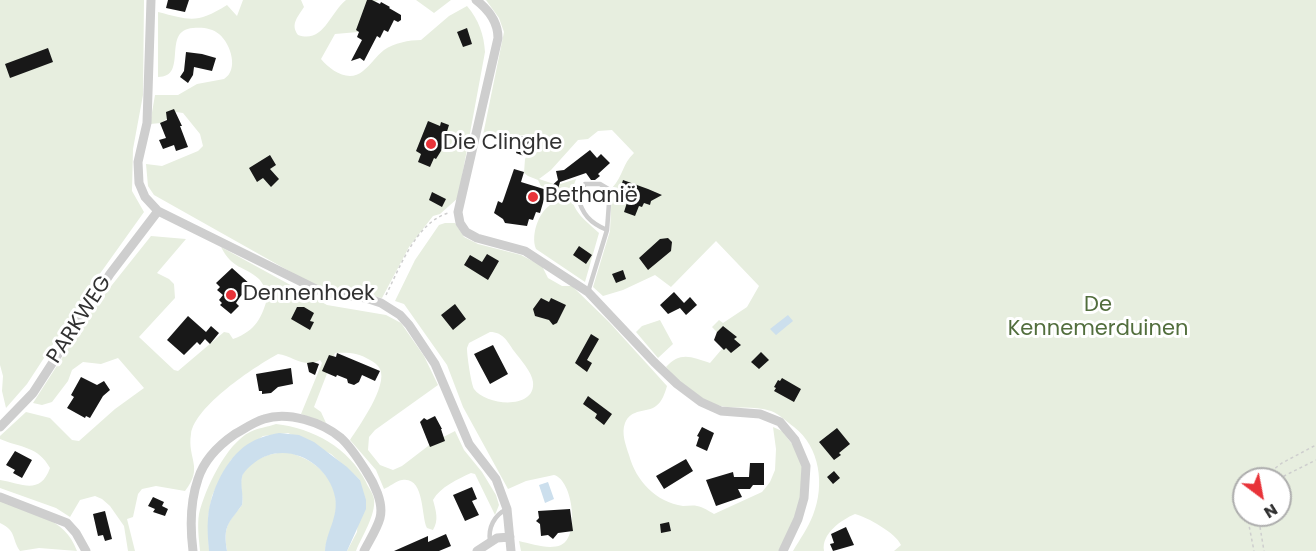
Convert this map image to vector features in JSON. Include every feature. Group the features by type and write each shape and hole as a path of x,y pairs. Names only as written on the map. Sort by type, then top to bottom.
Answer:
{"street":[{"path":"151,0 147,123 138,162 139,183 144,197 158,211 322,292 366,298 381,303 400,315 435,364 469,444 496,479 507,509 511,551"},
{"path":"476,0 496,22 498,38 458,212 460,223 466,232 477,238 525,251 588,292 654,362 694,398 708,407 721,411 750,412 780,422 795,440 806,466 804,498 798,519 783,551"},
{"name":"PARKWEG","path":"0,427 33,393 110,274 158,211"},
{"path":"193,551 190,522 198,479 203,467 212,454 227,440 262,420 282,416 293,417 326,429 342,439 360,461 370,478 380,506 380,518 364,551"},
{"path":"0,497 68,523 86,551"},
{"path":"477,551 497,538 510,537"}],"lane":[{"path":"588,292 607,230 610,190 600,184 585,184 578,196 581,210 594,224 607,230"},
{"path":"490,542 489,532 492,524 498,513 507,509"}],"path":[{"path":"384,298 406,255 429,224 447,213 458,212"},
{"path":"1277,467 1316,445"},
{"path":"1292,472 1316,460"},
{"path":"1249,527 1254,551"},
{"path":"1260,527 1264,551"}],"green space":[{"path":"0,0 144,0 143,95 133,149 132,191 144,212 89,289 27,384 6,408 0,365"},
{"path":"243,0 301,0 304,7 295,27 298,35 307,37 320,31 346,0 379,0 371,3 358,32 335,34 321,59 330,68 346,76 363,71 381,52 392,45 421,40 449,16 467,6 478,22 485,52 458,198 440,214 433,216 409,247 382,298 321,289 154,195 148,186 146,164 162,166 198,151 203,146 200,134 183,113 176,112 161,123 150,124 155,95 178,95 197,84 224,79 229,75 232,63 230,50 219,34 207,28 193,28 178,36 172,70 167,75 158,77 158,12 193,19 208,15 227,5 237,16"},
{"path":"416,0 451,0 434,13"},
{"name":"De Kennemerduinen","path":"486,0 1316,0 1316,551 894,551 901,545 898,540 874,522 855,514 833,528 826,539 824,551 793,551 811,520 819,491 818,467 810,445 803,435 774,412 709,403 688,390 666,367 681,357 692,357 710,363 727,343 712,327 719,320 723,323 747,307 759,286 716,241 671,287 655,275 623,290 603,296 593,287 610,231 612,188 634,153 612,130 598,131 588,139 578,140 551,170 539,179 557,185 576,179 572,197 573,204 580,215 599,233 585,282 536,249 535,229 545,209 556,202 559,192 541,186 538,180 524,173 525,159 532,145 528,135 482,140 504,32 499,18"},
{"path":"455,223 464,237 478,244 521,255 542,266 548,278 562,286 572,286 609,322 667,386 658,404 628,418 624,431 624,439 632,464 642,482 664,500 683,506 699,507 714,514 762,492 770,482 775,470 776,449 773,427 782,431 802,457 803,499 780,551 521,551 519,541 551,547 561,545 567,540 571,531 572,509 566,487 561,479 554,475 526,481 508,489 463,407 447,365 404,304 395,301 415,260 439,225","holes":["494,332 507,341 532,378 532,391 519,401 499,402 480,395 474,389 467,348 469,343"]},
{"path":"151,236 186,239 157,273 174,284 175,298 139,337 174,370 178,371 224,332 229,333 233,339 247,332 257,322 263,310 268,296 262,283 234,264 221,247 327,305 386,315 401,323 424,356 438,385 375,430 369,437 368,450 380,465 393,470 402,466 432,443 455,431 464,450 482,472 496,495 499,505 495,515 475,474 471,473 445,487 436,495 433,500 436,519 433,530 427,528 425,523 421,498 415,484 409,480 402,480 384,489 376,470 350,440 366,416 376,395 380,385 380,369 366,358 349,353 335,353 314,407 321,412 326,423 301,414 322,363 320,360 304,363 278,354 227,388 214,400 195,423 191,434 194,469 191,483 185,491 156,486 142,489 138,494 133,517 127,519 135,551 128,551 124,526 102,499 95,496 80,500 70,517 56,508 0,488 0,480 29,486 35,485 46,477 50,468 40,455 0,439 0,436 26,412 50,418 72,440 79,441 115,409 144,388 118,358 101,364 83,362 72,370 68,381 52,402 42,405 33,403 96,305"},
{"path":"660,320 673,344 658,358 636,332 642,326"},
{"path":"276,424 316,435 340,450 359,470 373,495 374,505 371,519 356,551 347,551 357,532 360,480 331,454 288,433 263,436 231,460 212,496 208,517 209,551 200,551 199,514 206,492 218,468 241,438 253,431"},
{"path":"286,452 315,465 329,480 333,489 336,510 325,551 227,551 226,530 242,505 241,479 245,470 261,458"},
{"path":"0,501 56,523 72,540 77,551 39,548 20,551 9,529 0,523"}],"water":[{"path":"788,315 793,321 776,335 770,329"},
{"path":"279,433 299,435 314,442 360,480 366,500 366,509 347,551 325,551 336,504 331,484 324,473 303,457 278,453 266,456 254,463 244,473 242,505 226,530 227,551 209,551 209,508 220,476 240,450 248,444"},
{"path":"548,482 554,499 545,503 539,485"}],"building":[{"path":"168,0 189,0 185,12 166,8"},
{"path":"367,0 380,4 381,2 390,7 401,15 401,20 398,22 394,20 388,32 384,30 380,38 377,36 364,61 360,58 351,61 362,40 357,37 359,32 356,30"},
{"path":"467,28 472,44 463,47 457,32"},
{"path":"48,48 53,62 10,78 5,64"},
{"path":"186,52 216,58 212,71 194,67 193,75 188,83 180,77 184,71"},
{"path":"174,109 188,147 176,151 174,145 163,149 159,140 166,138 160,123 167,120 166,112"},
{"name":"Die Clinghe","path":"428,121 440,126 441,122 449,125 441,151 436,159 434,158 430,167 418,162 421,154 416,151"},
{"path":"522,136 530,138 524,156 516,153"},
{"name":"Bethanië","path":"590,150 597,158 601,154 610,163 598,174 600,176 591,180 586,173 560,182 555,199 545,196 540,213 536,212 533,220 529,219 527,226 505,223 494,213 498,201 502,203 503,201 514,169 524,172 521,182 547,190 558,180 556,171 564,170"},
{"path":"270,155 276,165 270,169 279,179 271,187 263,178 257,182 249,168"},
{"path":"623,180 662,195 651,201 650,205 644,203 642,207 639,206 635,216 624,212 630,193 620,190"},
{"path":"432,192 446,199 442,207 429,200"},
{"path":"668,238 672,242 671,251 648,270 639,258 660,239"},
{"path":"579,246 592,255 586,264 573,255"},
{"path":"487,254 499,261 488,280 464,265 470,255 482,262"},
{"path":"232,268 251,285 240,297 236,303 239,306 231,314 220,305 222,303 219,300 223,295 217,290 220,287 216,283"},
{"path":"623,270 626,279 616,283 612,274"},
{"path":"674,292 684,303 690,297 697,305 686,315 680,308 668,314 660,305"},
{"path":"541,298 549,302 551,298 566,305 557,323 553,325 549,320 535,316 533,309"},
{"path":"455,304 466,319 453,330 441,315"},
{"path":"297,307 304,307 314,313 310,321 314,322 310,330 291,319"},
{"path":"188,316 206,332 211,326 219,333 210,344 205,339 200,345 197,342 184,355 167,340"},
{"path":"723,326 737,337 734,339 741,345 731,353 726,348 724,350 714,340 717,332"},
{"path":"591,334 599,339 587,360 592,363 587,372 575,363"},
{"path":"493,345 508,374 490,384 474,354"},
{"path":"761,352 769,360 759,369 751,362"},
{"path":"337,353 380,371 375,381 362,375 359,382 354,385 348,383 347,379 322,371 329,355 336,357"},
{"path":"307,363 319,364 315,375 309,372"},
{"path":"291,368 293,384 278,387 271,393 262,394 262,391 259,391 256,374"},
{"path":"81,377 97,385 104,381 110,390 103,396 90,418 86,416 85,418 67,408 74,397 71,395"},
{"path":"782,378 801,389 794,402 774,391 778,380"},
{"path":"588,396 612,414 604,425 595,418 597,414 583,404"},
{"path":"435,416 445,441 430,447 420,422 424,418 427,420"},
{"path":"702,427 714,433 707,451 696,446 699,437 697,436"},
{"path":"837,428 850,444 834,460 819,442"},
{"path":"15,451 32,460 22,478 6,465"},
{"path":"686,459 693,471 664,489 656,476"},
{"path":"750,463 764,463 764,485 753,485 750,489 738,489 742,497 716,506 706,480 733,472 734,477 749,477"},
{"path":"834,471 840,478 833,484 827,477"},
{"path":"472,487 477,499 472,501 479,515 465,521 453,495"},
{"path":"153,497 164,502 162,506 168,509 165,516 153,512 155,509 148,506"},
{"path":"570,509 573,531 558,533 553,539 548,535 541,536 540,524 536,521 539,518 538,511"},
{"path":"105,511 112,539 105,541 103,535 98,536 93,514"},
{"path":"669,522 671,531 661,533 660,524"},
{"path":"846,527 854,545 833,551 830,544 834,543 831,534"},
{"path":"446,534 451,546 439,551 394,551 428,536 428,542"}],"place":[{"name":"Die Clinghe","path":"431,144"},
{"name":"Bethanië","path":"533,197"},
{"name":"Dennenhoek","path":"231,295"}]}
